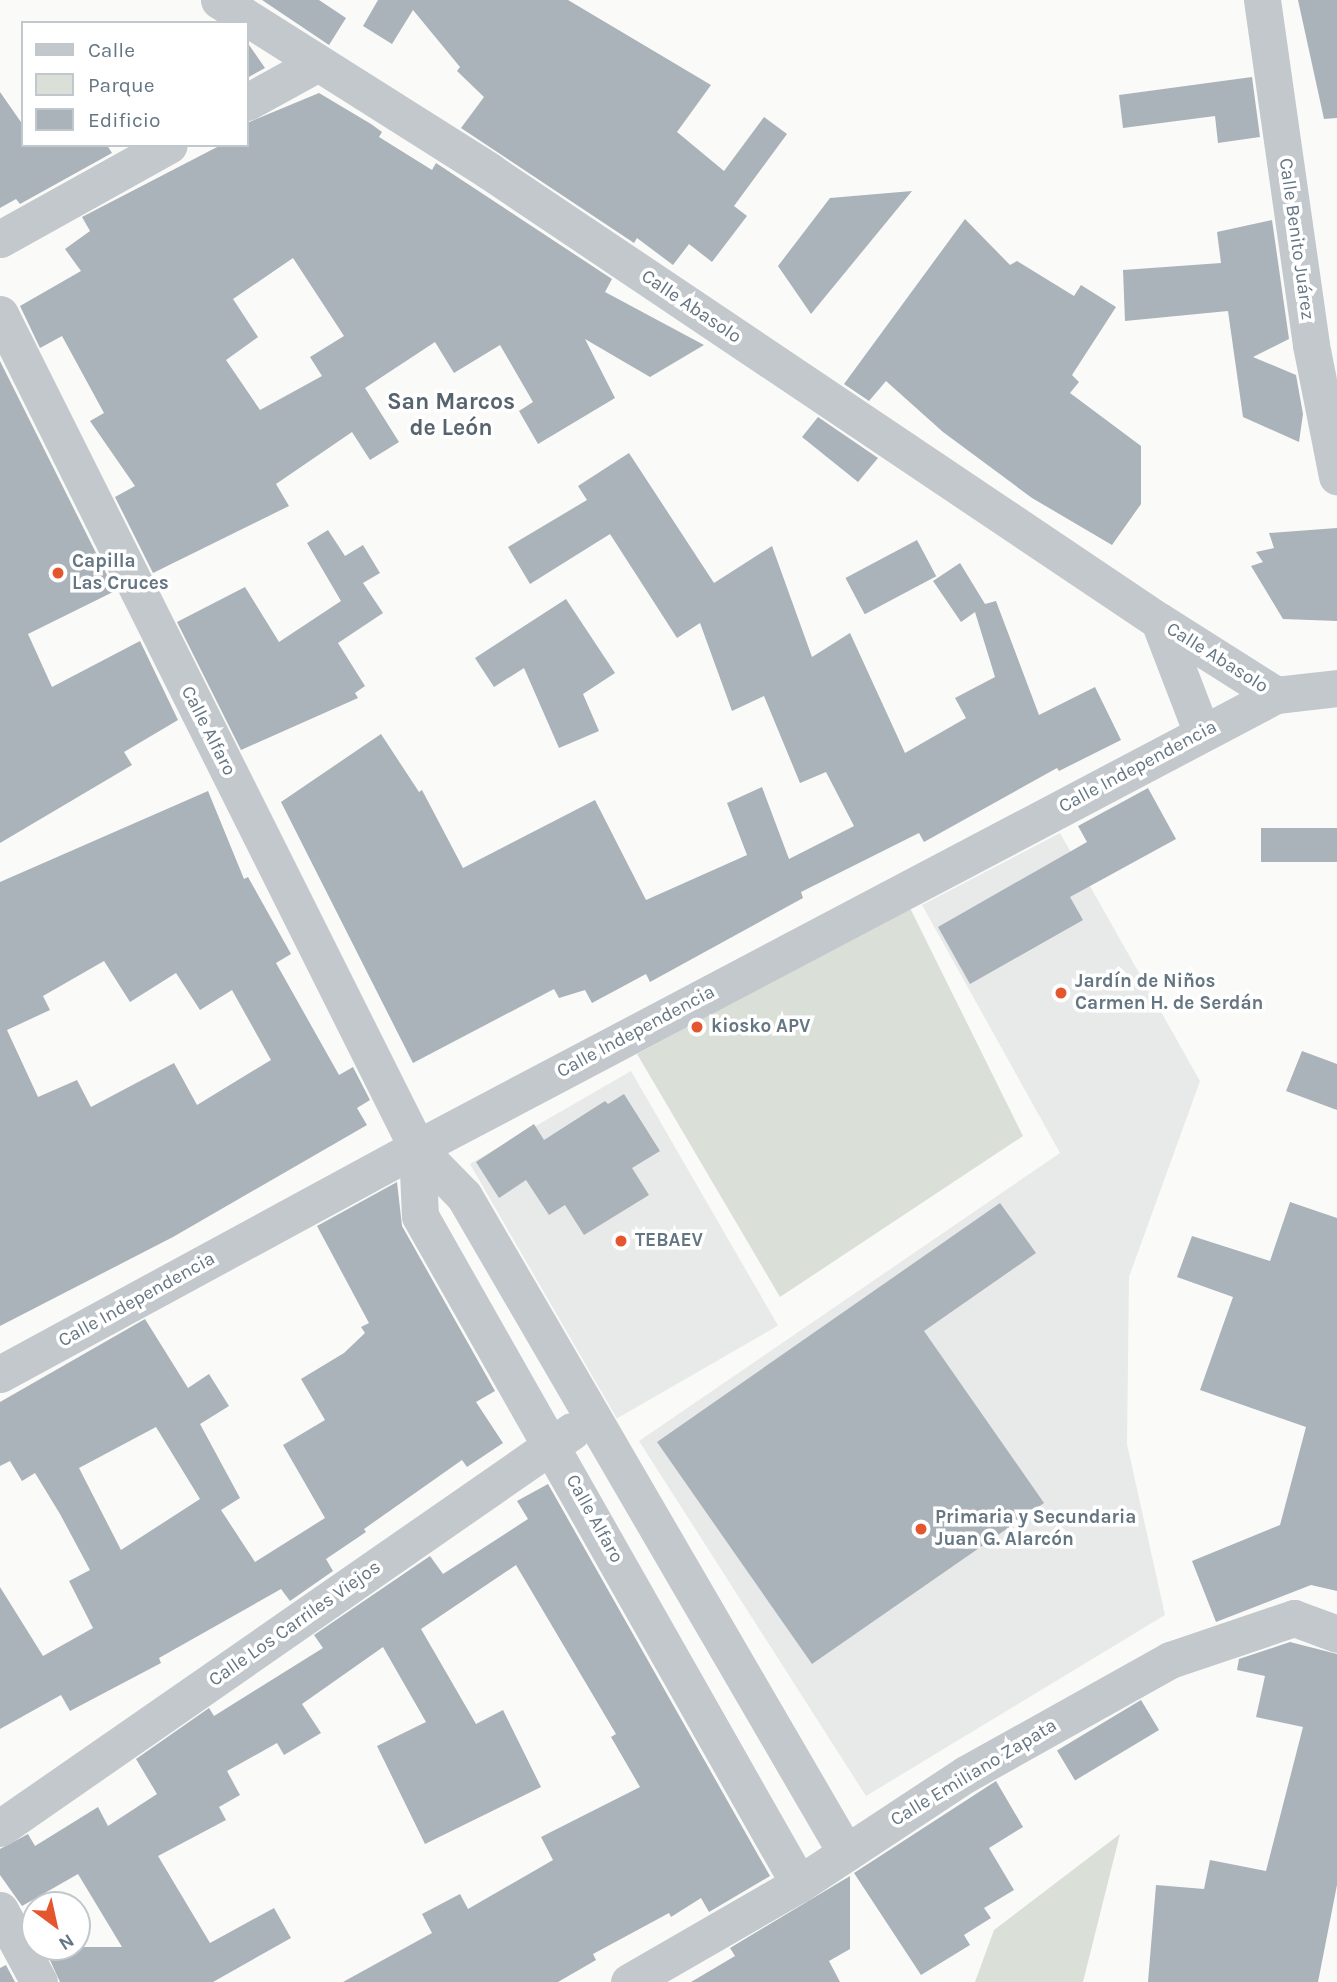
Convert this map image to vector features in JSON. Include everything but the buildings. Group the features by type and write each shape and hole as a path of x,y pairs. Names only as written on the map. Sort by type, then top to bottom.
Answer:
{"street":[{"name":"Calle Abasolo","path":"219,0 316,64 489,171 1159,621 1276,695"},
{"name":"Calle Benito Juárez","path":"1262,0 1311,345 1337,476"},
{"path":"248,101 316,64"},
{"path":"0,239 165,147"},
{"name":"Calle Alfaro","path":"0,314 417,1148 464,1196 590,1418 846,1853"},
{"name":"Calle Abasolo","path":"1159,621 1202,733"},
{"path":"1276,695 1337,688"},
{"name":"Calle Independencia","path":"0,1374 417,1148 1276,695"},
{"name":"Calle Alfaro","path":"417,1148 420,1216 553,1445 799,1884"},
{"name":"Calle Los Carriles Viejos","path":"0,1828 590,1418"},
{"name":"Calle Emiliano Zapata","path":"629,1982 799,1884 966,1773 1170,1660 1294,1618 1337,1634"},
{"path":"0,1910 39,1982"}],"shaded area":[{"name":"Primaria y Secundaria Juan G. Alarcón","path":"1060,833 1200,1081 1129,1277 1127,1444 1165,1615 866,1796 639,1441 1060,1153 922,905"},
{"name":"TEBAEV","path":"631,1071 778,1326 617,1419 470,1164"}],"green space":[{"path":"910,908 1023,1136 780,1297 637,1054"},
{"path":"1120,1834 1083,1982 975,1982 994,1930"}],"place":[{"name":"Capilla Las Cruces","path":"58,573"},
{"name":"Jardín de Niños Carmen H. de Serdán","path":"1061,993"},
{"name":"kiosko APV","path":"697,1027"},
{"name":"TEBAEV","path":"621,1241"},
{"name":"Primaria y Secundaria Juan G. Alarcón","path":"921,1529"}],"district":[{"name":"San Marcos de León","path":"451,415"}]}
